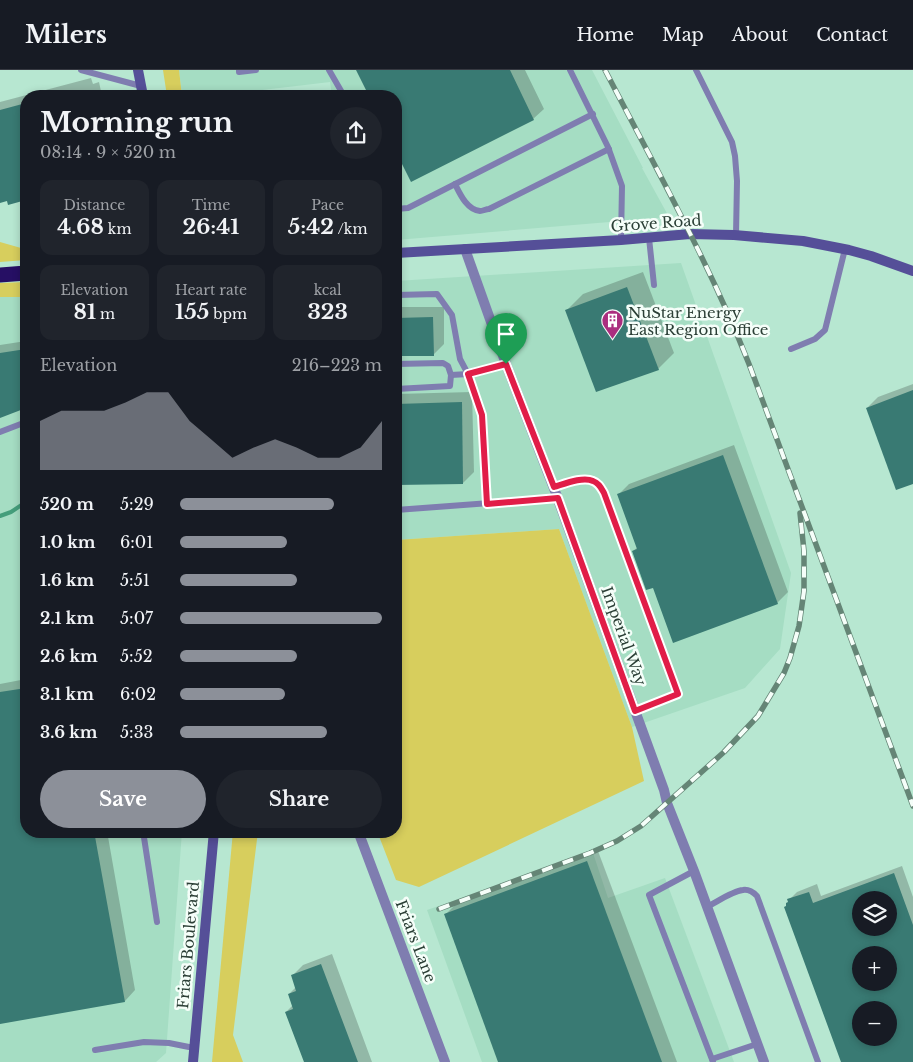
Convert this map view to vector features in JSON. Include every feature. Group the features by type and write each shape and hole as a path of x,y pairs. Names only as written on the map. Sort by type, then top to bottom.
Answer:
{"highway":[{"path":"0,275 20,274"}],"main road":[{"path":"138,70 142,90"},
{"name":"Grove Road","path":"402,253 621,240 690,234 736,235 803,241 845,249 871,256 913,272"},
{"name":"Friars Boulevard","path":"193,1062 213,838"}],"street":[{"name":"Imperial Way","path":"465,249 506,364 554,487 664,790 667,803 764,1062"},
{"name":"Friars Lane","path":"361,838 445,1062"}],"lane":[{"path":"81,70 139,90"},
{"path":"239,70 239,72 256,70"},
{"path":"329,70 341,90"},
{"path":"570,70 609,149 622,186 621,240"},
{"path":"696,70 732,142 736,156 736,235"},
{"path":"402,208 408,208 593,114"},
{"path":"455,184 464,200 471,207 480,211 489,209 609,149"},
{"path":"649,238 654,285"},
{"path":"791,349 815,340 825,330 845,249"},
{"path":"402,295 438,294 452,315 460,359 468,374 482,415 487,504"},
{"path":"402,364 443,363 448,366 451,376 450,386 402,389"},
{"path":"451,376 468,374 506,364"},
{"path":"0,432 20,424"},
{"path":"554,487 587,480 599,485 604,493 678,694 635,711"},
{"path":"402,510 558,498"},
{"path":"144,838 157,922"},
{"path":"694,871 649,895 712,1060 757,1044"},
{"path":"707,907 744,889 752,891 757,896 818,1062"},
{"path":"95,1050 144,1042 169,1043 194,1048"}],"shaded area":[{"path":"163,70 179,70 181,90 166,90"},
{"path":"179,70 592,70 669,217 402,239 402,90 331,90 330,82 263,90 181,90"},
{"path":"0,242 20,248 20,260 0,262"},
{"path":"681,263 791,573 780,649 745,688 632,727 559,529 402,540 402,281"},
{"path":"20,282 20,297 0,297 0,283"},
{"path":"0,297 20,297 20,838 181,838 166,1053 156,1062 0,1062"},
{"path":"559,529 632,727 644,781 419,887 396,880 380,838 402,838 402,540"},
{"path":"232,838 257,838 233,1035 243,1062 212,1062"},
{"path":"593,853 608,898 665,878 734,1062 482,1062 427,910"}],"building":[{"path":"356,70 510,70 534,120 411,182 402,164 402,90 366,90"},
{"path":"20,105 20,202 8,205 7,201 0,203 0,110"},
{"name":"NuStar Energy East Region Office","path":"627,287 659,370 596,392 565,310"},
{"path":"433,317 434,356 402,356 402,318"},
{"path":"20,350 20,410 0,418 0,353"},
{"path":"913,390 913,484 896,490 866,408"},
{"path":"462,402 463,484 402,485 402,404"},
{"path":"723,455 778,604 673,643 653,588 646,590 632,551 637,549 617,494"},
{"path":"20,689 20,838 95,838 125,1002 0,1024 0,692"},
{"path":"587,861 662,1062 498,1062 444,914"},
{"path":"894,873 913,925 913,1062 841,1062 784,907 788,902 787,899 809,892 813,903"},
{"path":"321,964 358,1062 304,1062 285,1012 293,1009 288,994 296,991 291,975"}],"waterway":[{"path":"0,516 20,506"}],"railway":[{"path":"605,70 681,215 717,289 749,364 913,806"},
{"path":"439,909 590,853 617,841 641,826 724,752 758,716 784,673 799,626 804,591 804,551 800,513"}],"place":[{"name":"NuStar Energy East Region Office","path":"612,340"}],"route":[{"path":"506,364 554,487 587,480 599,485 604,493 678,694 635,711 558,498 487,504 482,415 468,374 506,364"}]}
